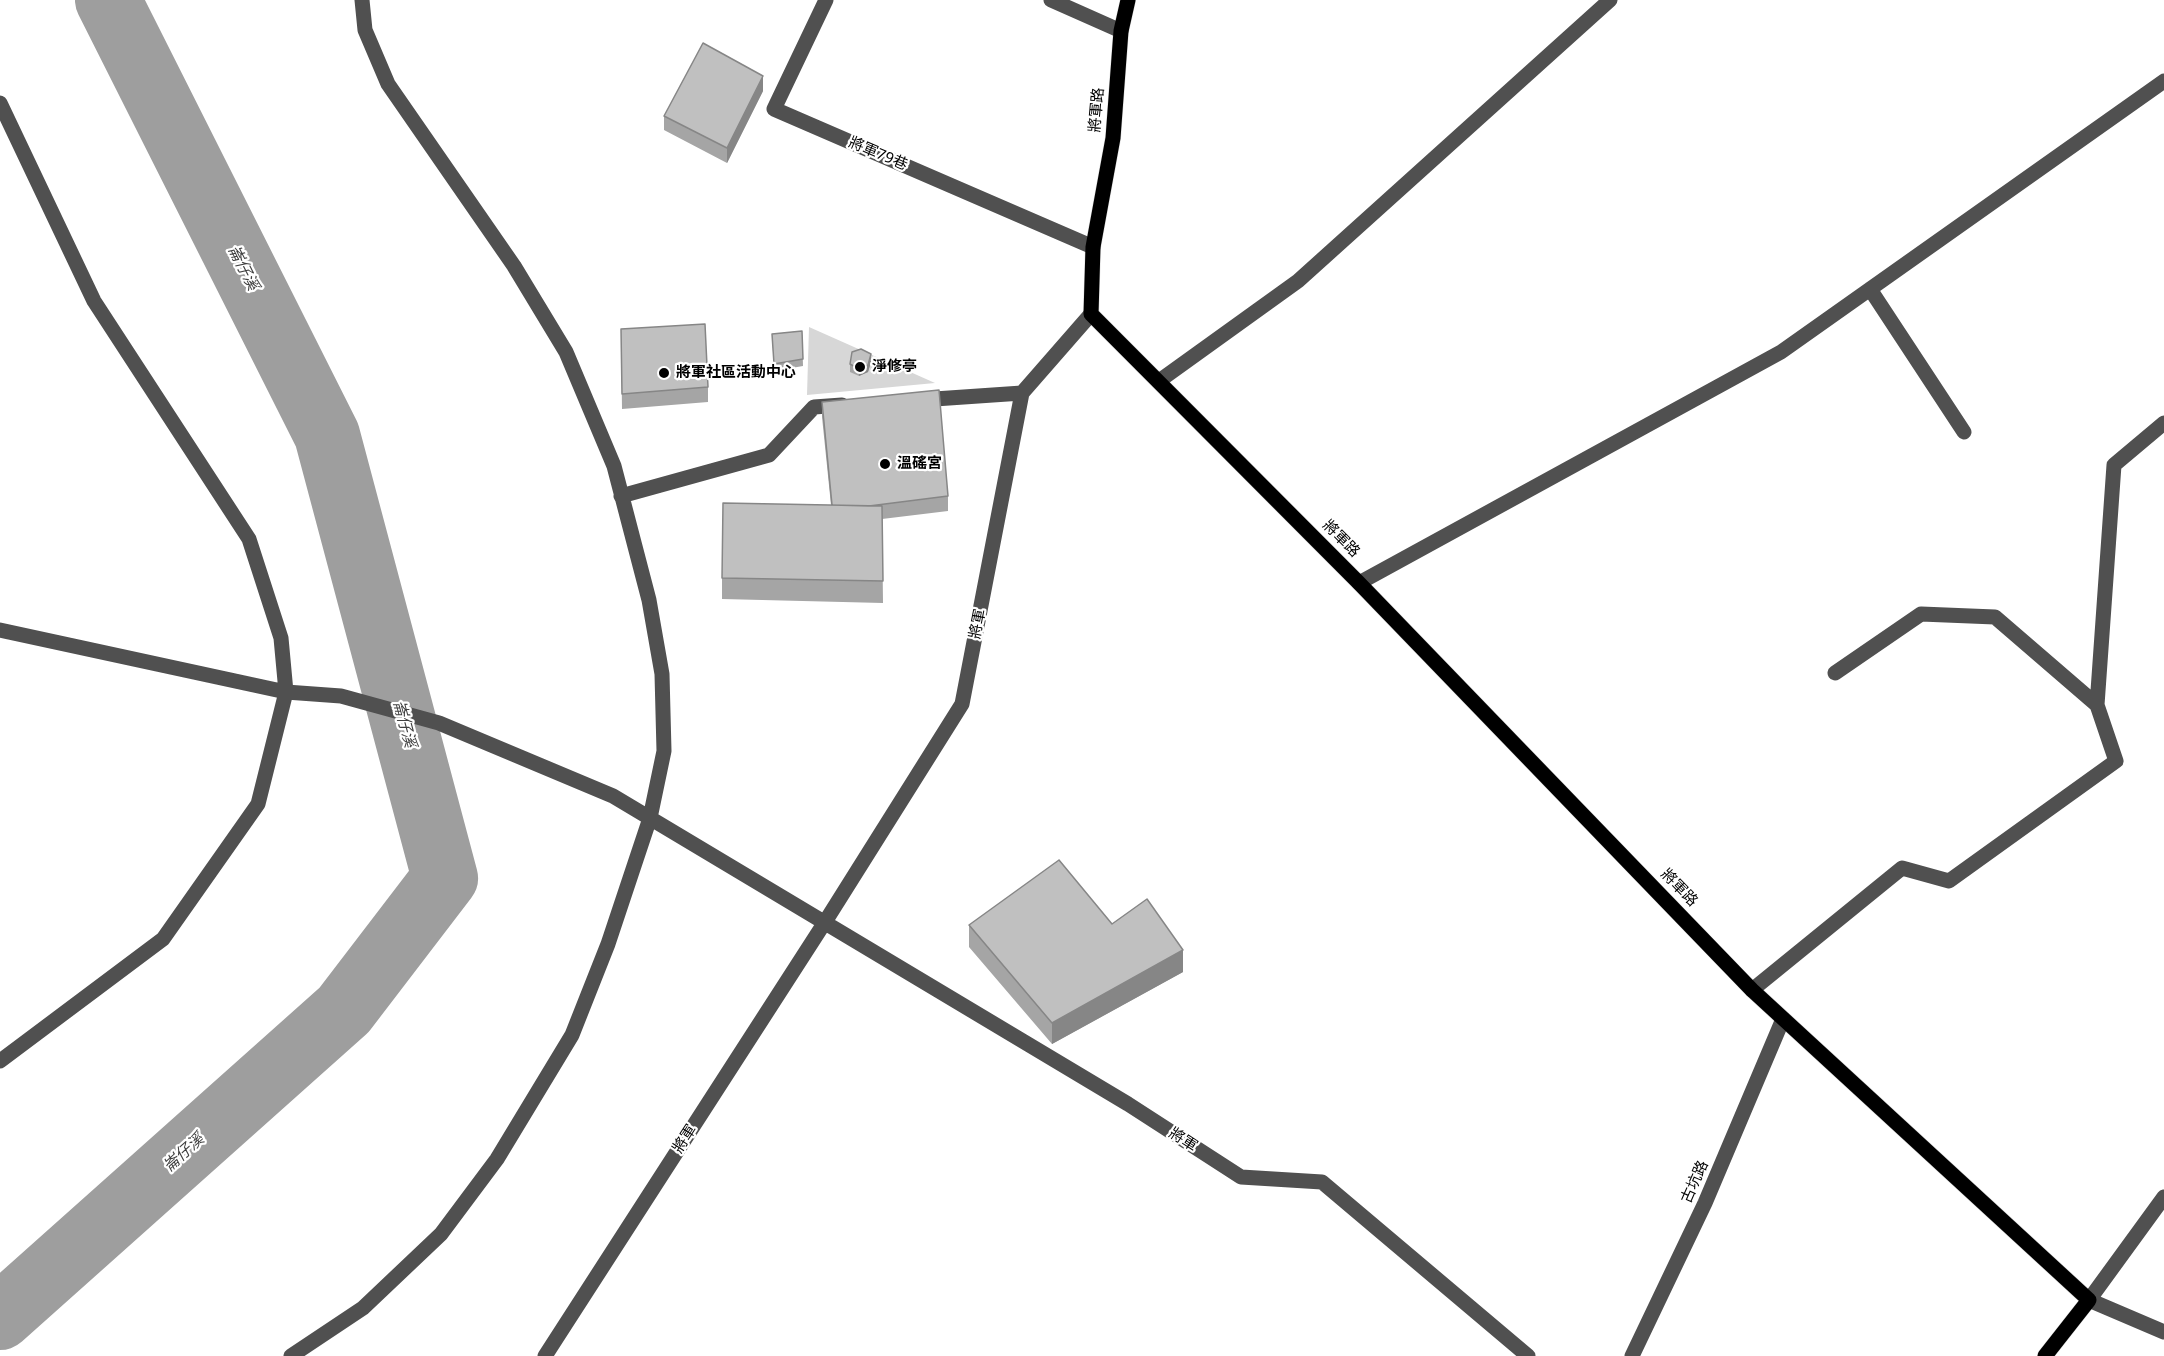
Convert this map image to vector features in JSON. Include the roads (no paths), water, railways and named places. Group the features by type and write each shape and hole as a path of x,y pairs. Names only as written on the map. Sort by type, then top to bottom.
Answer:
{"main road":[{"name":"將軍路","path":"1128,0 1121,31 1113,138 1094,247 1091,314 1359,583 1752,990 2089,1300"},
{"path":"2045,1356 2089,1300"}],"street":[{"path":"291,1356 363,1308 424,1251 441,1234 497,1159 572,1035 608,944 650,818 664,751 662,674 649,600 614,466 566,352 514,266 388,84 365,30 362,0"},
{"name":"將軍79巷","path":"826,0 774,110 1094,247"},
{"path":"1051,0 1121,31"},
{"path":"1159,381 1298,281 1610,0"},
{"path":"1359,583 1781,352 2164,81"},
{"path":"0,103 94,301 249,539 280,638 286,692 258,804 164,939 0,1061"},
{"path":"1870,289 1964,432"},
{"path":"907,401 1022,393 1091,314"},
{"name":"將軍","path":"545,1356 825,922 962,704 1022,393"},
{"path":"621,496 769,455 814,407 861,404"},
{"path":"1752,990 1902,868 1949,881 2116,761 2097,705 2114,465 2164,423"},
{"path":"1834,673 1921,614 1995,617 2097,705"},
{"name":"將軍","path":"0,630 286,692 341,696 439,723 613,796 1128,1104 1241,1177 1322,1182 1528,1356"},
{"name":"古坑路","path":"1632,1356 1705,1203 1784,1019"},
{"path":"2164,1197 2089,1300 2164,1332"}],"waterway":[{"name":"崙仔溪","path":"0,1317 344,1010 445,878 327,435 108,0"}],"place":[{"name":"淨修亭","path":"860,367"},
{"name":"將軍社區活動中心","path":"664,373"},
{"name":"溫磘宮","path":"885,464"}]}
